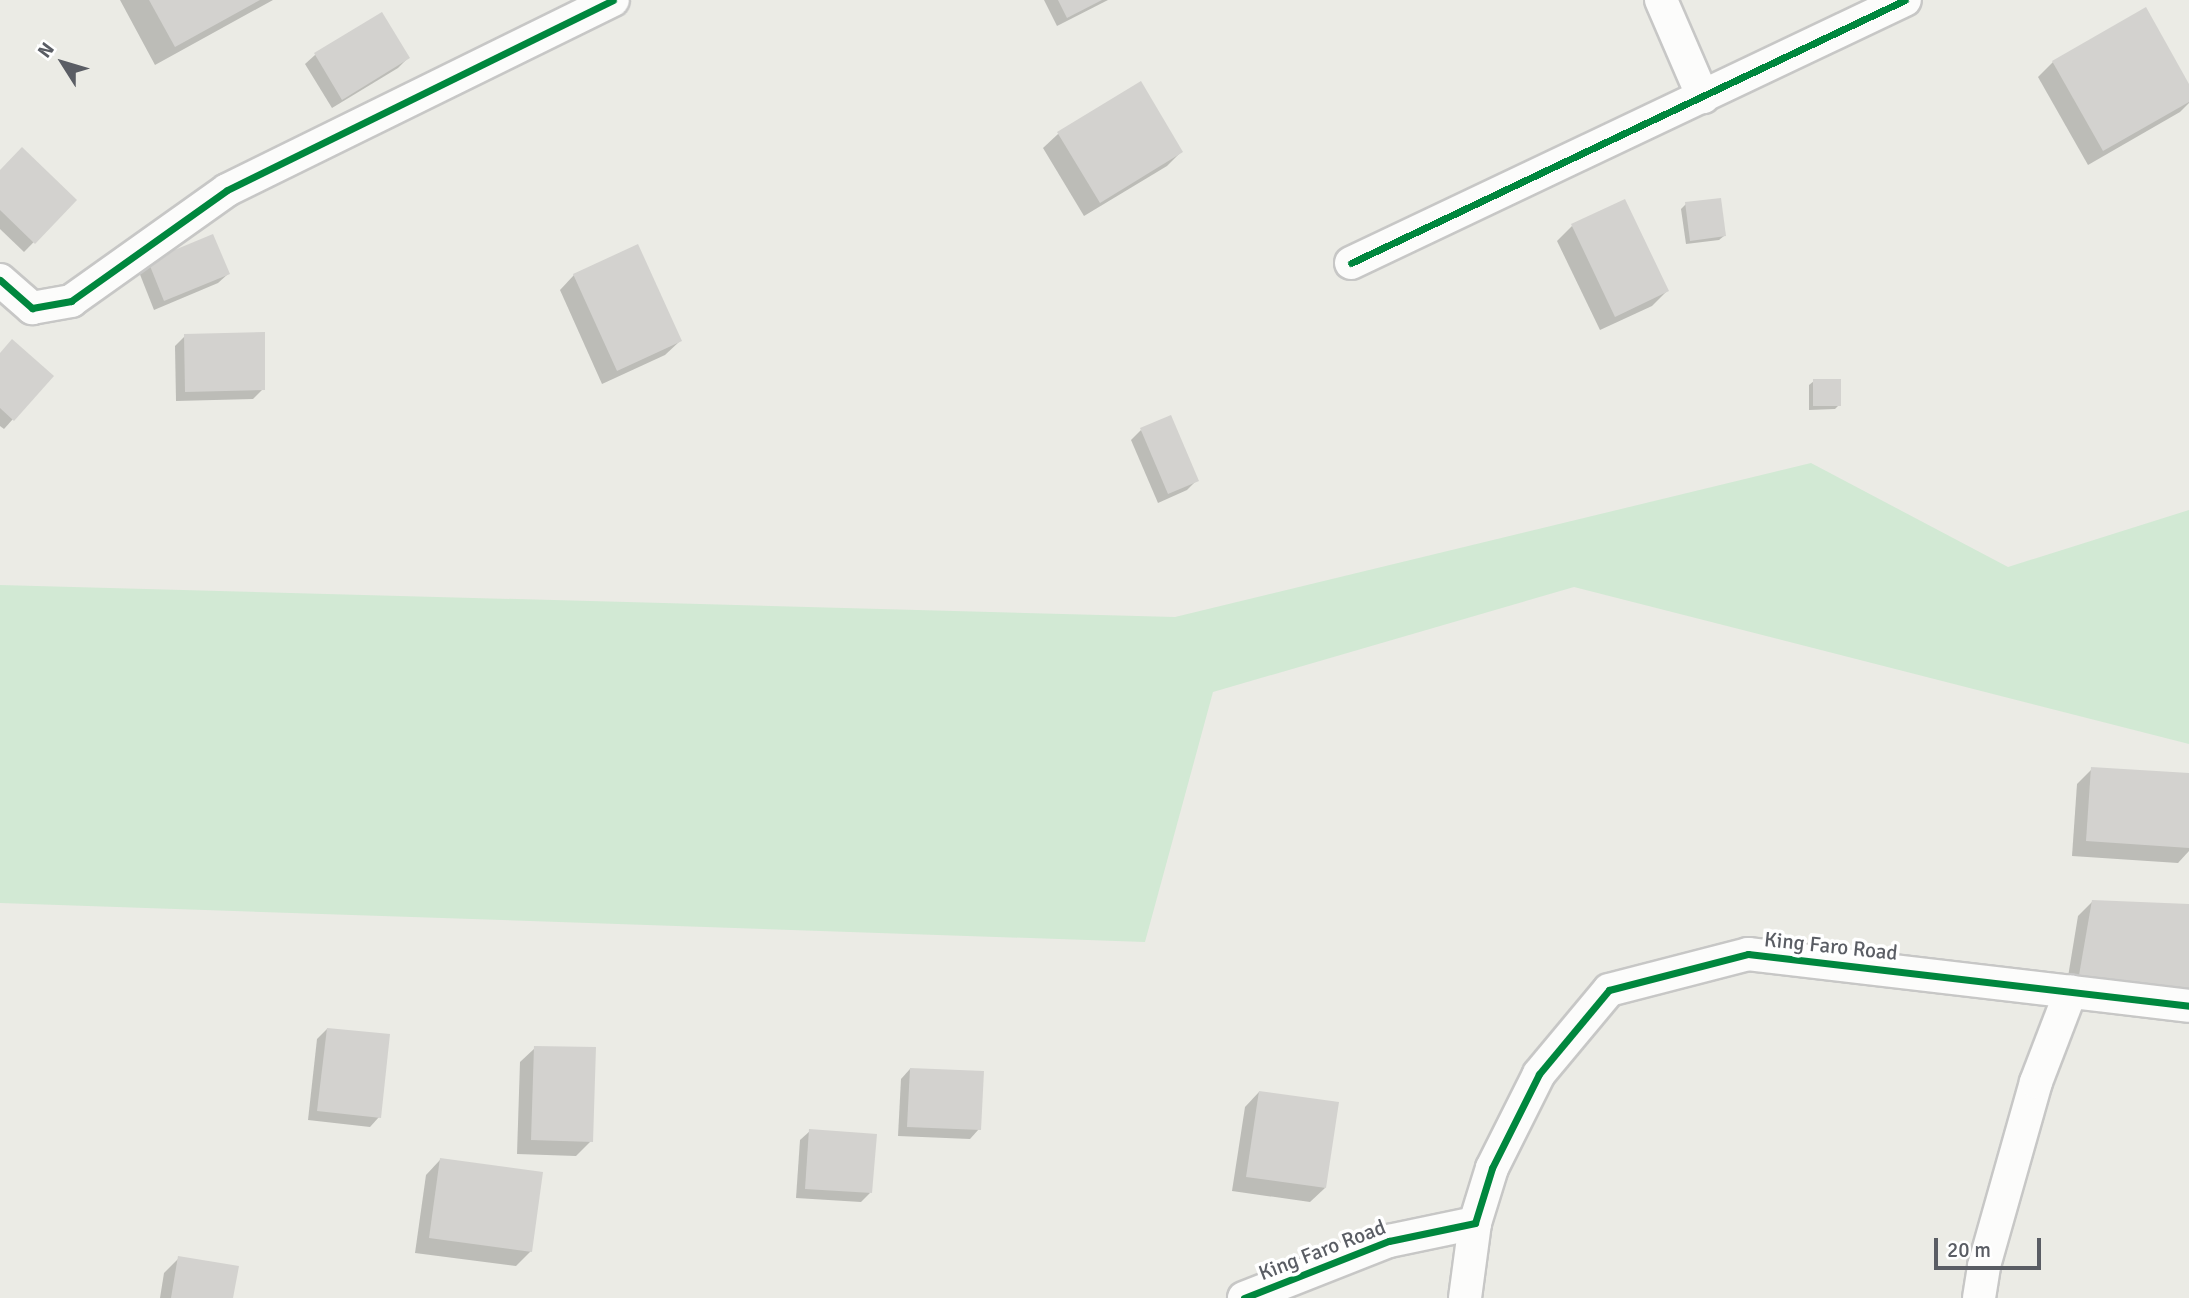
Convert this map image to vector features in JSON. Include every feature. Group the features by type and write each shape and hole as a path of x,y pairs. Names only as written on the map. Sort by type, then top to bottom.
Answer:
{"street":[{"path":"0,281 32,308 71,301 227,190 613,0"},
{"path":"1661,0 1703,97"},
{"path":"1351,263 1905,0"},
{"name":"King Faro Road","path":"1244,1298 1389,1241 1475,1223 1492,1168 1539,1074 1609,989 1748,954 2189,1006"},
{"path":"1979,1298 1984,1266 2036,1082 2071,991"},
{"path":"1465,1298 1475,1223"}],"green space":[{"path":"1811,463 2008,567 2189,510 2189,744 1574,587 1213,692 1145,942 0,903 0,585 1175,617"}],"building":[{"path":"149,0 260,0 175,47"},
{"path":"1058,0 1102,0 1067,18"},
{"path":"2146,7 2189,84 2189,102 2103,151 2052,61"},
{"path":"382,12 410,58 342,100 314,53"},
{"path":"1141,81 1183,152 1100,203 1057,132"},
{"path":"22,147 77,200 35,244 0,210 0,170"},
{"path":"1721,198 1726,236 1690,241 1685,202"},
{"path":"1625,199 1669,291 1615,317 1571,224"},
{"path":"213,234 230,274 164,301 148,261"},
{"path":"638,244 682,341 617,371 573,274"},
{"path":"265,332 265,390 185,392 184,334"},
{"path":"12,339 54,376 14,421 0,408 0,353"},
{"path":"1813,379 1841,379 1841,406 1813,406"},
{"path":"1171,415 1199,481 1168,494 1140,428"},
{"path":"2091,767 2189,773 2189,848 2086,841"},
{"path":"2092,900 2189,904 2189,989 2078,981"},
{"path":"327,1028 390,1034 381,1118 317,1111"},
{"path":"534,1046 596,1047 593,1142 531,1140"},
{"path":"910,1068 984,1071 981,1130 907,1127"},
{"path":"1259,1091 1339,1102 1326,1188 1246,1177"},
{"path":"809,1129 877,1134 872,1193 805,1189"},
{"path":"440,1158 543,1172 532,1252 429,1238"},
{"path":"178,1256 239,1266 233,1298 171,1298"}],"cycle path":[{"path":"0,280 32,308 71,301 227,190 613,0"},
{"path":"1351,263 1905,0"},
{"path":"1244,1298 1389,1241 1475,1223 1492,1168 1539,1074 1609,990 1748,954 2189,1006"}]}
